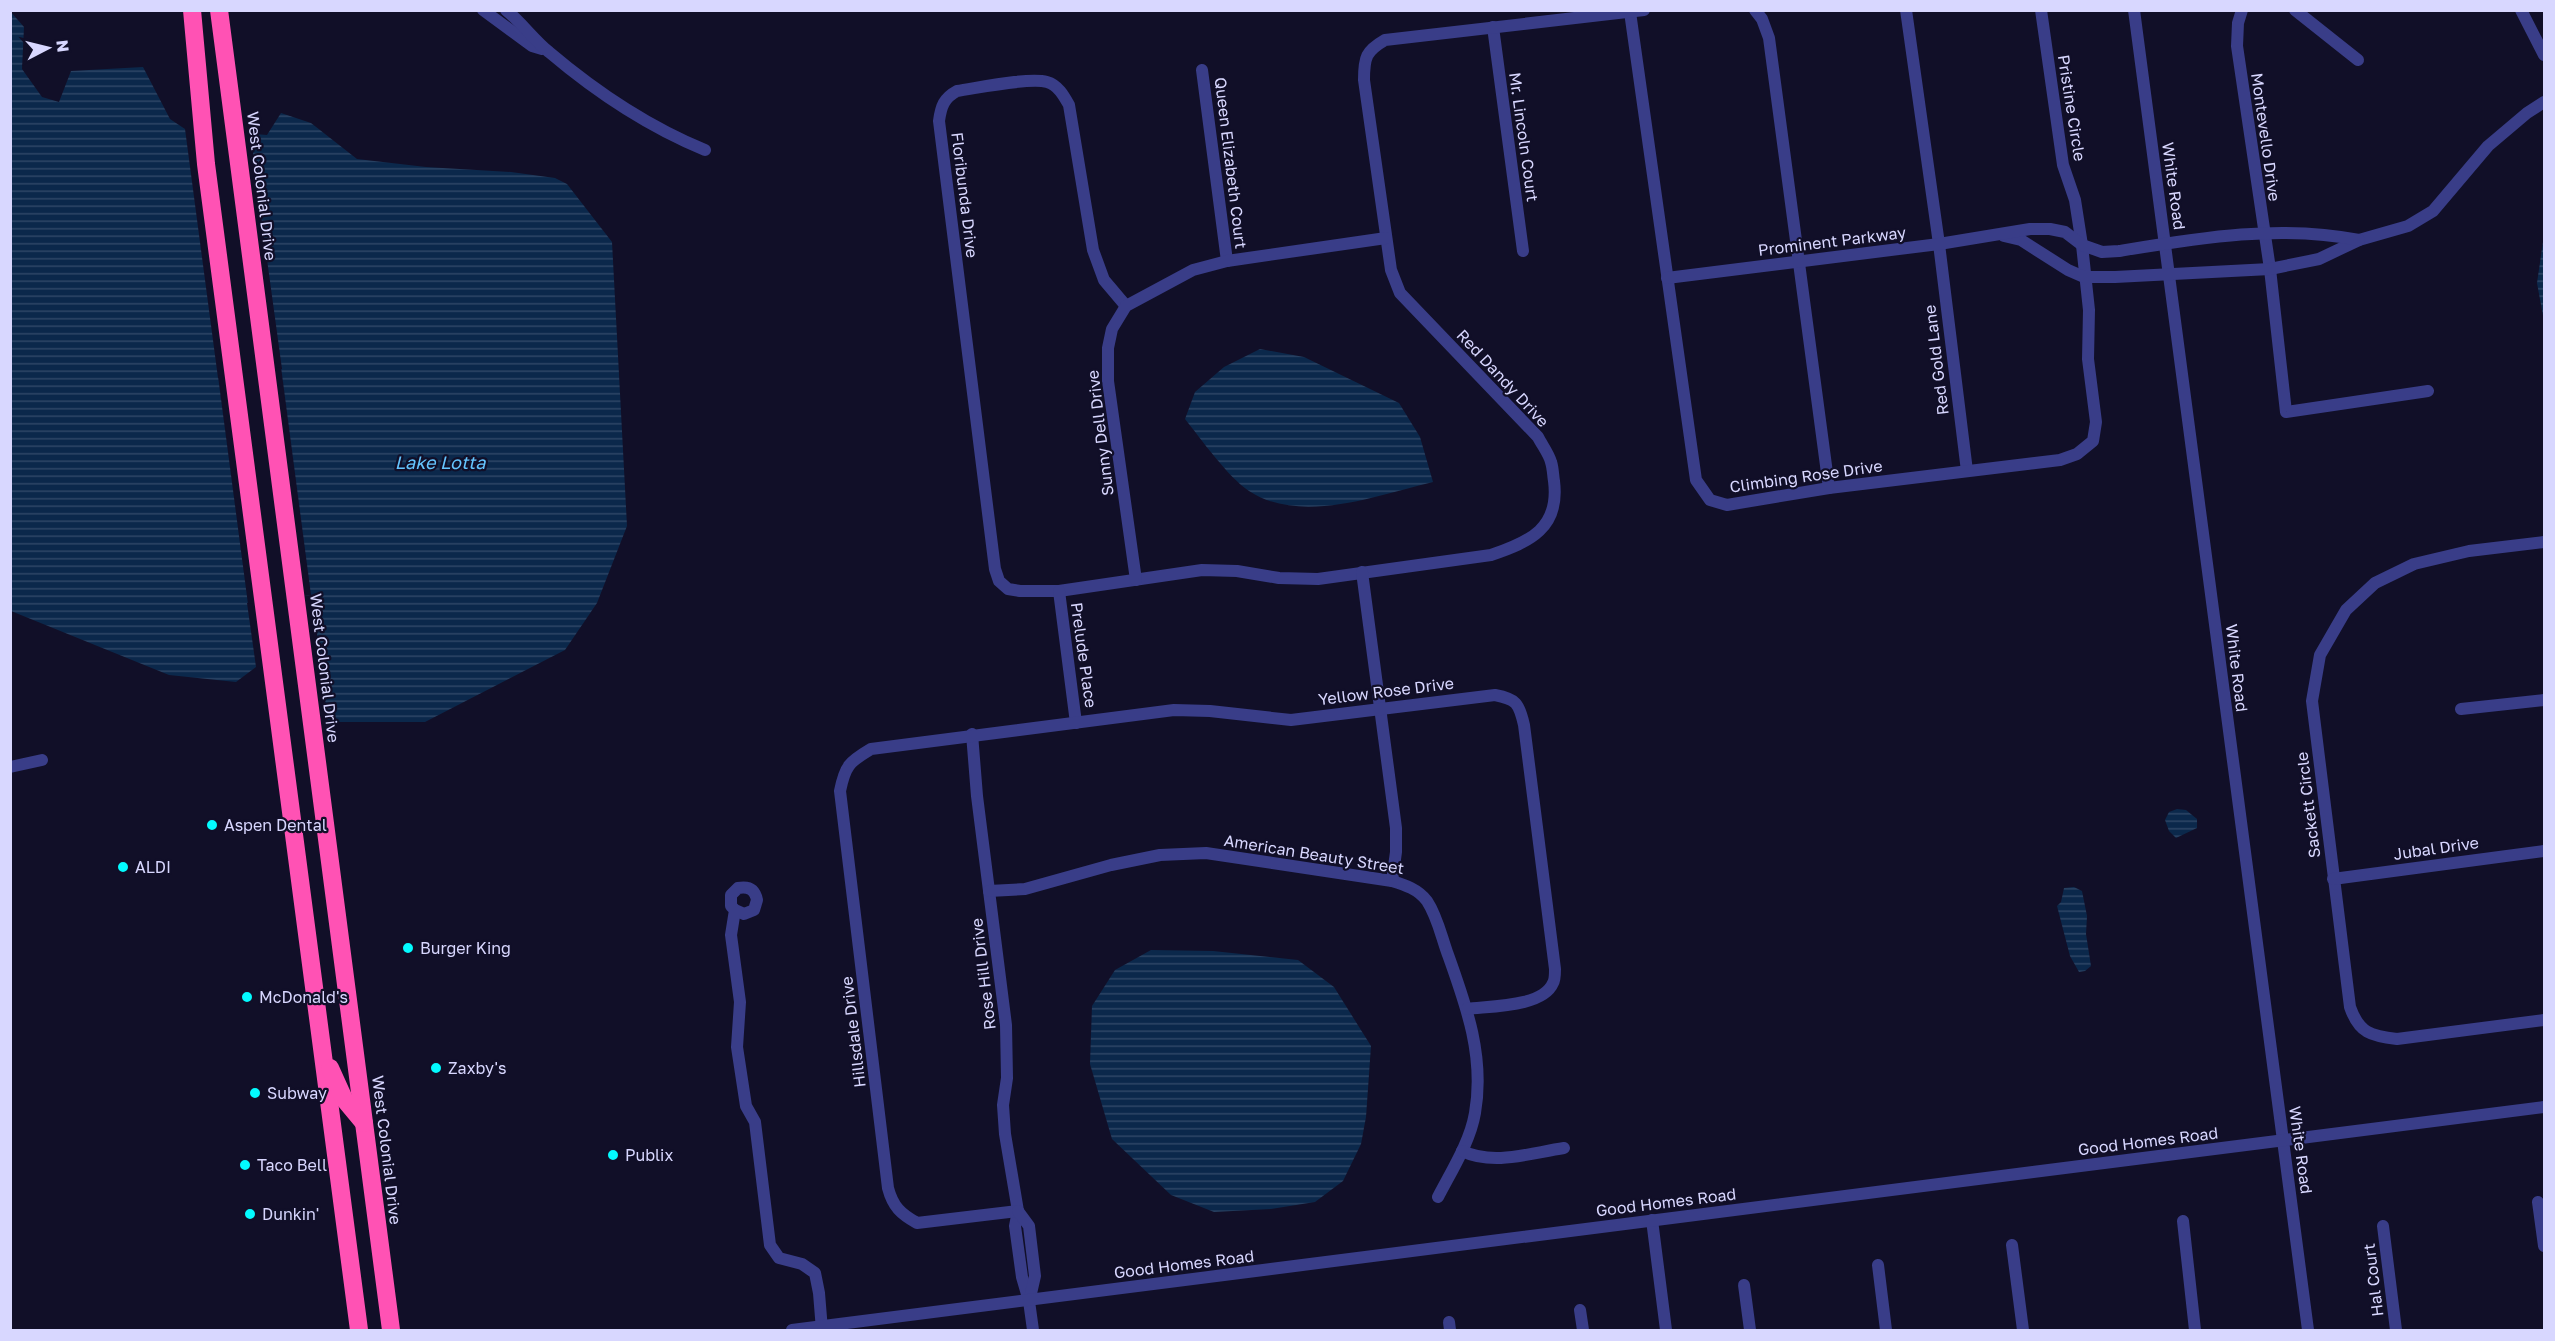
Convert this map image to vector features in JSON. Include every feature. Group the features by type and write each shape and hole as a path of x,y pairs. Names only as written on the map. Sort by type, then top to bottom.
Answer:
{"highway":[{"path":"192,10 206,164 359,1330"},
{"name":"West Colonial Drive","path":"219,10 391,1330"},
{"path":"280,723 312,719"},
{"path":"282,743 314,739"},
{"path":"323,1052 344,1099 364,1124"}],"street":[{"path":"483,10 532,46 546,50"},
{"path":"506,10 522,23 546,50 654,126 705,150"},
{"name":"Red Dandy Drive","path":"1059,591 1202,570 1279,578 1317,579 1491,555 1516,546 1536,535 1550,518 1555,492 1551,462 1538,437 1401,292 1391,270 1364,80 1364,62 1371,48 1385,40 1644,10"},
{"path":"1755,10 1762,19 1769,38 1829,488"},
{"path":"1906,10 1939,244"},
{"name":"Pristine Circle","path":"2041,10 2063,165 2075,200 2082,245"},
{"name":"White Road","path":"2134,10 2308,1330"},
{"name":"Montevello Drive","path":"2242,10 2238,23 2237,46 2270,268 2286,412 2428,391"},
{"path":"2295,10 2358,60"},
{"path":"2521,10 2544,55"},
{"name":"Climbing Rose Drive","path":"1630,12 1696,480 1710,500 1727,505 1829,488 2060,460 2078,454 2093,441 2096,422 2088,359 2089,310 2082,245"},
{"name":"Mr. Lincoln Court","path":"1493,27 1523,251"},
{"name":"Queen Elizabeth Court","path":"1202,70 1227,261"},
{"name":"Floribunda Drive","path":"1059,591 1008,589 999,581 995,569 939,121 941,108 948,96 957,91 1035,81 1048,82 1060,90 1070,105 1093,250 1104,280 1126,306"},
{"name":"Prominent Parkway","path":"2000,234 2021,240 2068,270 2084,276 2270,268 2319,259 2359,240 2408,226 2433,211 2488,146 2527,113 2544,102"},
{"name":"Prominent Parkway","path":"1668,278 1939,244 2030,229 2066,232 2082,245 2102,252 2263,232 2339,236 2359,240"},
{"path":"1126,306 1193,270 1227,261 1386,238"},
{"name":"Red Gold Lane","path":"1939,244 1967,471"},
{"name":"Sunny Dell Drive","path":"1126,306 1112,329 1108,348 1108,381 1136,580"},
{"name":"Sackett Circle","path":"2544,542 2469,551 2414,564 2375,583 2346,610 2320,655 2312,701 2350,1007 2356,1024 2375,1036 2397,1039 2544,1020"},
{"path":"1362,572 1396,828 1396,852 1392,881"},
{"name":"Prelude Place","path":"1059,591 1076,723"},
{"name":"Yellow Rose Drive","path":"883,746 1174,710 1210,711 1291,720 1495,695 1511,698 1521,709 1555,969 1553,984 1544,994 1530,1001 1467,1009"},
{"path":"2461,709 2544,700"},
{"name":"Rose Hill Drive","path":"972,734 977,796 1006,1025 1007,1078 1003,1106 1005,1134 1018,1211 1029,1226 1035,1276 1029,1301 1033,1330"},
{"name":"Hillsdale Drive","path":"883,746 871,748 854,759 844,771 840,791 886,1177 892,1204 903,1216 917,1223 1018,1211"},
{"path":"10,767 42,760"},
{"name":"Jubal Drive","path":"2333,879 2544,851"},
{"name":"American Beauty Street","path":"989,891 1025,889 1111,865 1160,855 1206,853 1392,881 1412,888 1426,899 1435,916 1467,1009 1475,1041 1479,1081 1475,1115 1462,1151 1438,1197"},
{"path":"735,910 731,935 741,1002 737,1047 746,1106 755,1122 770,1245 779,1258 802,1264 815,1273 819,1293 821,1328"},
{"name":"Good Homes Road","path":"792,1330 2544,1107"},
{"path":"1462,1151 1476,1157 1492,1159 1564,1148"},
{"path":"2538,1202 2544,1246"},
{"path":"1652,1221 1666,1330"},
{"path":"2183,1221 2195,1330"},
{"name":"Hal Court","path":"2383,1226 2396,1330"},
{"path":"2012,1245 2024,1330"},
{"path":"1878,1266 1886,1330"},
{"path":"1744,1285 1750,1330"},
{"path":"1580,1310 1583,1330"}],"water":[{"name":"Lake Lotta","path":"10,11 24,27 22,69 42,97 59,102 71,71 143,67 170,119 185,129 218,378 282,369 253,157 254,134 267,135 281,113 311,123 357,159 426,167 511,172 555,178 567,184 612,242 627,526 597,603 565,650 425,722 328,722 312,595 247,603 256,667 236,682 169,675 11,611"},
{"path":"2544,235 2544,321 2537,283"},
{"path":"1260,349 1304,357 1399,403 1420,437 1433,482 1364,500 1316,507 1292,506 1270,501 1241,485 1185,419 1195,392 1224,367"},
{"path":"2177,809 2186,810 2197,819 2197,828 2176,838 2169,831 2165,820 2169,812"},
{"path":"2074,887 2082,891 2087,916 2086,934 2091,966 2079,972 2070,956 2057,906 2061,902 2064,888"},
{"path":"1151,950 1213,951 1298,960 1334,987 1371,1046 1366,1117 1361,1144 1343,1181 1315,1202 1271,1209 1214,1212 1171,1195 1112,1139 1090,1064 1092,1006 1115,970"}],"pier":[{"path":"281,367 311,595 248,604 218,376"}],"place":[{"name":"Aspen Dental","path":"212,825"},
{"name":"ALDI","path":"123,867"},
{"name":"Burger King","path":"408,948"},
{"name":"McDonald's","path":"247,997"},
{"name":"Zaxby's","path":"436,1068"},
{"name":"Subway","path":"255,1093"},
{"name":"Publix","path":"613,1155"},
{"name":"Taco Bell","path":"245,1165"},
{"name":"Dunkin'","path":"250,1214"}]}
